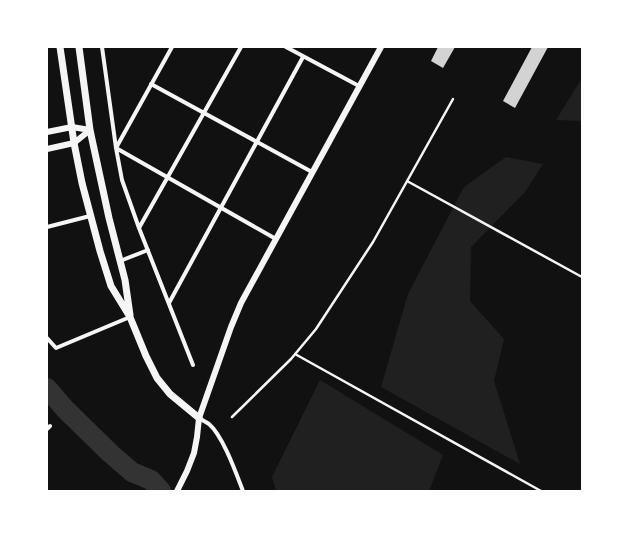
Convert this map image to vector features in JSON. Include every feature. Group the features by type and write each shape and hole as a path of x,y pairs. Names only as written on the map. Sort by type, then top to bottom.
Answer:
{"main road":[{"path":"60,47 74,143 90,216 111,286 130,317 157,378 170,394 198,418"},
{"path":"79,47 90,130 101,188 125,280 130,317"}],"street":[{"path":"102,47 122,180 139,228 193,365"},
{"path":"116,148 172,47"},
{"path":"139,228 241,47"},
{"path":"286,47 358,86"},
{"path":"178,489 188,471 194,453 198,418 231,327 247,292 358,86 381,47"},
{"path":"169,303 303,57"},
{"path":"151,84 312,172"},
{"path":"47,132 72,127 90,130"},
{"path":"47,149 74,143 90,130"},
{"path":"116,148 276,239"},
{"path":"47,227 90,216"},
{"path":"120,261 148,250"},
{"path":"47,338 56,348 130,317"},
{"path":"198,418 209,423 215,431 229,457 243,491"}],"lane":[{"path":"232,417 295,354 316,329 373,242 453,99"},
{"path":"407,182 582,277"},
{"path":"295,354 541,491"}],"shaded area":[{"path":"582,78 582,121 556,120"},
{"path":"506,157 543,164 525,192 471,247 470,301 504,339 494,381 520,464 381,387 408,294 464,187"},
{"path":"320,380 443,455 429,491 276,491 272,477"}],"building":[{"path":"438,47 455,47 443,68 431,61"},
{"path":"532,47 548,47 515,108 503,101"}],"waterway":[{"path":"47,388 65,409 110,453 132,472 151,480 161,491"}]}
